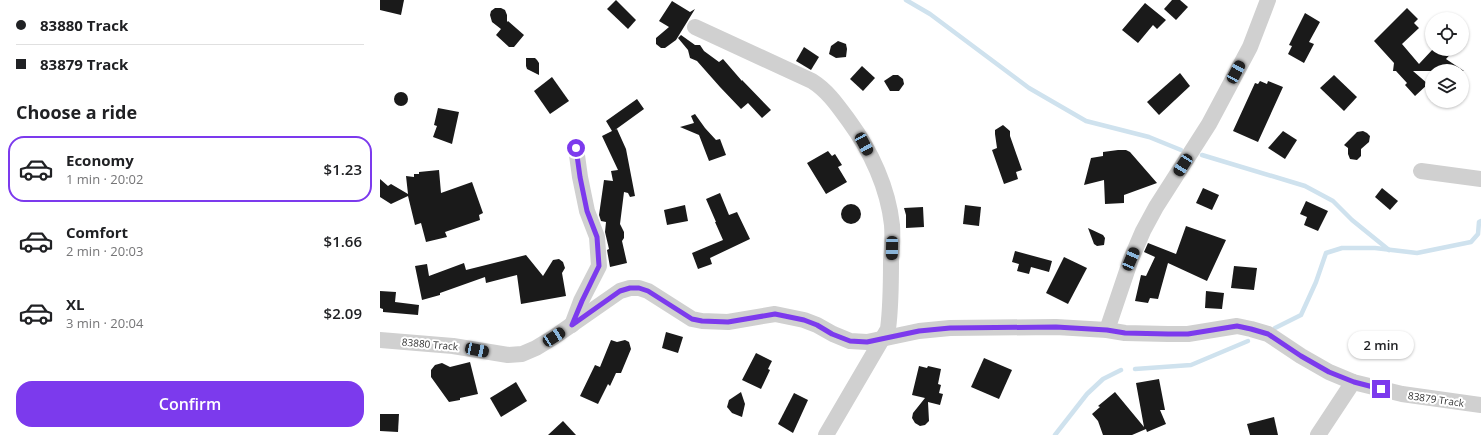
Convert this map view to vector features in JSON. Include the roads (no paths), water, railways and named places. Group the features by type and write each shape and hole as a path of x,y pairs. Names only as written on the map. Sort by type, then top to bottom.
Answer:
{"street":[{"path":"1107,330 1131,259 1143,231 1156,207 1209,124 1250,47 1268,0"},
{"path":"695,27 821,86 835,101 858,133 875,165 887,198 892,225 890,313 888,329 826,435"},
{"path":"572,325 599,266 597,237 587,211 576,148"},
{"path":"1421,171 1481,179"},
{"name":"83879 Track","path":"572,325 620,291 639,288 654,294 692,319 728,322 775,314 804,320 850,341 867,342 919,331 950,328 1056,327 1107,330 1125,333 1188,334 1237,326 1268,334 1301,356 1329,372 1354,382 1402,394 1481,406"},
{"name":"83880 Track","path":"380,340 453,346 508,355 522,354 536,348 572,325"},
{"path":"1318,435 1354,382"}],"waterway":[{"path":"906,0 930,14 1029,88 1086,121 1149,137 1181,150"},
{"path":"1202,155 1305,186 1333,201 1352,220 1389,250"},
{"path":"1275,328 1301,315 1316,282 1326,253 1342,248 1375,248 1417,253 1471,242 1478,234 1479,222 1481,221"},
{"path":"1135,369 1191,365 1248,341"},
{"path":"1055,435 1087,394 1103,379 1121,370"}]}
